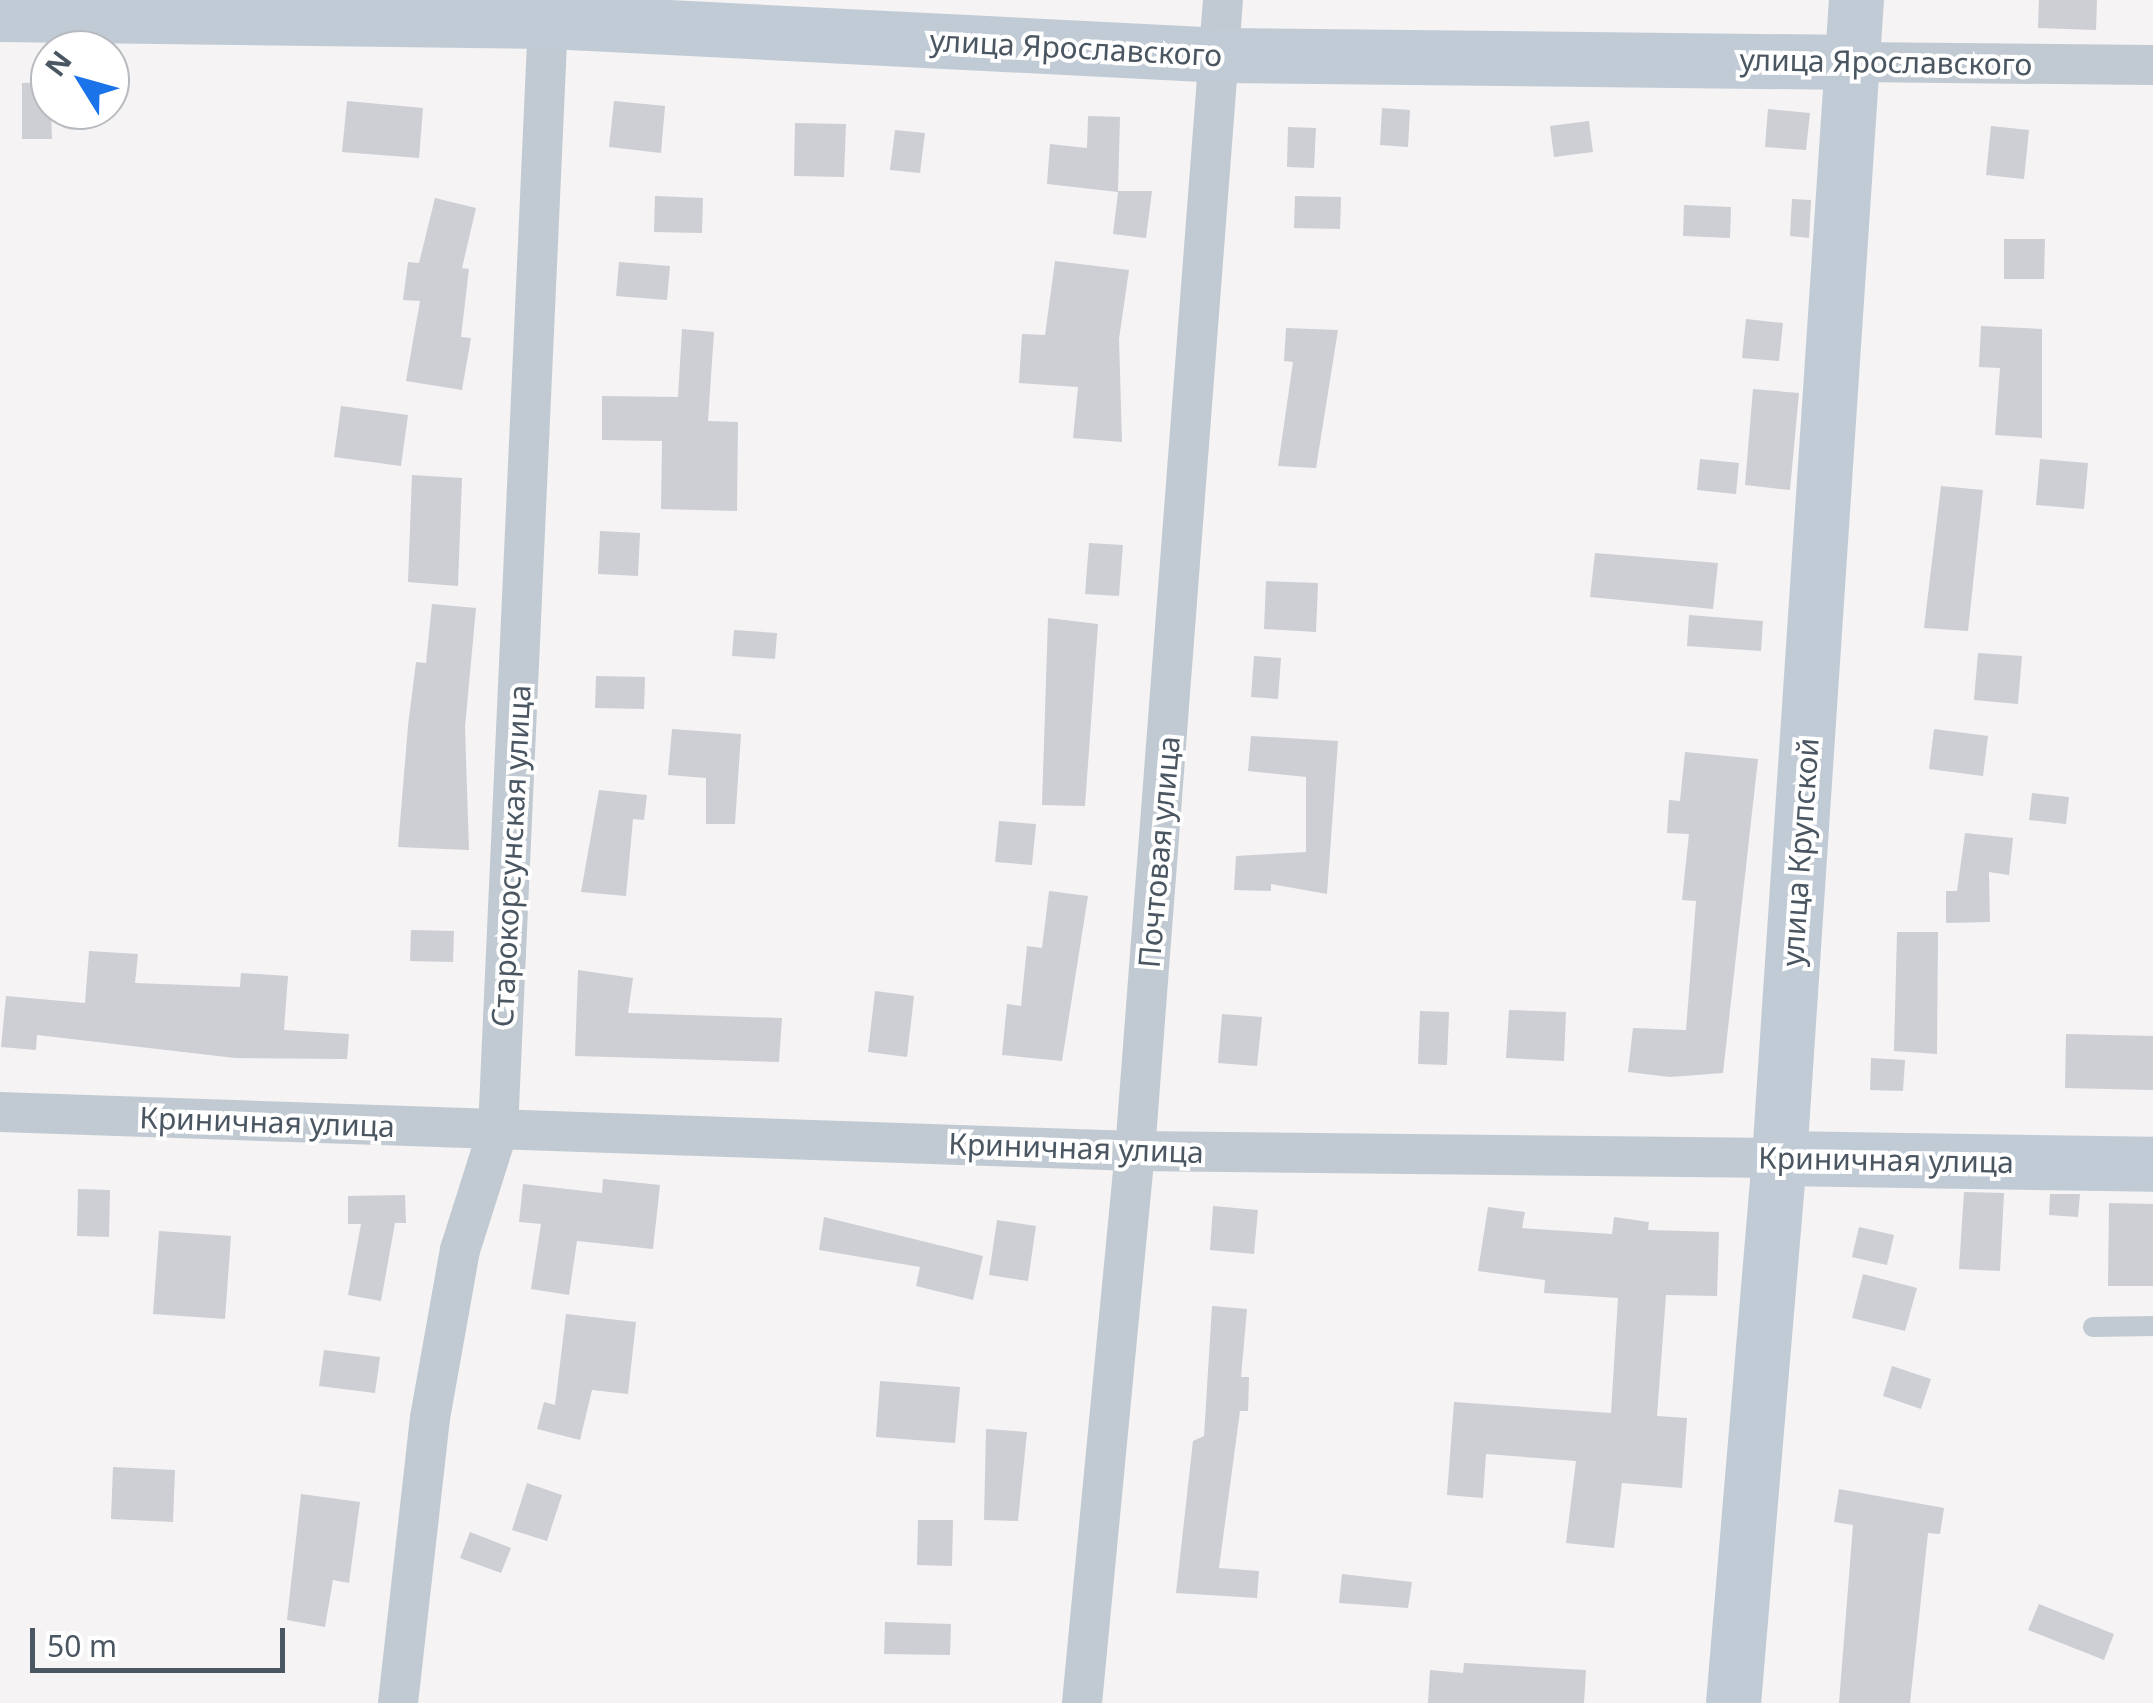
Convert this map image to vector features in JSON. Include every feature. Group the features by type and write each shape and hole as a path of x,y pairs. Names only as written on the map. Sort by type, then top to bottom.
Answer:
{"street":[{"name":"Почтовая улица","path":"1082,1703 1135,1151 1222,55 1223,0"},
{"name":"улица Крупской","path":"1734,1703 1779,1158 1855,62 1856,0"},
{"name":"улица Ярославского","path":"0,14 549,11 1222,55 2153,66"},
{"name":"Старокорсунская улица","path":"398,1703 430,1418 460,1250 498,1130 549,11"},
{"name":"Криничная улица","path":"0,1112 1135,1151 2153,1164"}],"lane":[{"path":"2093,1327 2153,1326"}],"building":[{"path":"2039,0 2097,0 2096,30 2038,28"},
{"path":"22,83 30,83 30,130 52,130 52,139 22,139"},
{"path":"347,101 423,108 419,158 342,152"},
{"path":"614,101 665,106 661,153 609,147"},
{"path":"1382,108 1410,110 1408,147 1380,145"},
{"path":"1768,109 1810,113 1806,150 1765,147"},
{"path":"1088,116 1120,117 1118,191 1152,191 1146,238 1113,234 1118,192 1047,184 1050,144 1087,148"},
{"path":"1589,121 1593,152 1554,157 1550,126"},
{"path":"795,123 846,124 844,177 794,176"},
{"path":"1991,126 2029,130 2024,179 1986,175"},
{"path":"1288,127 1316,128 1314,168 1287,167"},
{"path":"895,130 925,133 920,173 890,170"},
{"path":"655,196 703,198 702,233 654,232"},
{"path":"1295,196 1341,197 1340,229 1294,228"},
{"path":"435,198 476,208 462,268 469,269 461,337 471,338 462,390 406,381 420,301 403,300 408,262 419,263"},
{"path":"1792,199 1811,200 1809,238 1790,236"},
{"path":"1684,205 1731,207 1730,238 1683,236"},
{"path":"2004,239 2045,239 2044,279 2004,279"},
{"path":"1055,261 1129,270 1119,339 1122,442 1073,438 1078,387 1019,383 1022,334 1045,335"},
{"path":"619,262 670,266 667,300 616,296"},
{"path":"1746,319 1783,323 1779,361 1742,358"},
{"path":"1981,326 2042,329 2042,438 1995,435 2000,368 1979,367"},
{"path":"1286,328 1338,330 1316,468 1278,466 1293,362 1284,361"},
{"path":"682,329 714,332 708,421 738,422 737,511 661,509 662,441 602,440 602,396 678,397"},
{"path":"1753,389 1799,393 1790,490 1745,485"},
{"path":"341,406 408,415 401,466 334,457"},
{"path":"1700,459 1739,463 1736,494 1697,490"},
{"path":"2040,459 2088,463 2084,509 2036,505"},
{"path":"412,475 462,478 458,586 408,582"},
{"path":"1941,486 1983,490 1968,631 1924,628"},
{"path":"600,531 640,533 638,576 598,574"},
{"path":"1089,543 1123,545 1119,596 1085,594"},
{"path":"1595,553 1718,563 1713,609 1590,597"},
{"path":"1266,581 1318,583 1316,632 1264,629"},
{"path":"432,604 476,608 465,727 469,850 398,847 416,662 426,663"},
{"path":"1689,615 1763,621 1761,651 1687,646"},
{"path":"1048,618 1098,624 1085,806 1042,805"},
{"path":"734,630 777,633 775,659 732,656"},
{"path":"1978,653 2022,656 2018,704 1974,700"},
{"path":"1254,656 1281,658 1278,699 1251,697"},
{"path":"596,676 645,677 644,709 595,708"},
{"path":"672,729 741,734 735,824 706,824 706,778 668,775"},
{"path":"1934,729 1988,736 1983,776 1929,769"},
{"path":"1251,736 1338,741 1327,894 1271,884 1271,891 1234,890 1236,856 1306,852 1306,777 1248,771"},
{"path":"1685,752 1758,759 1723,1073 1670,1077 1628,1072 1633,1028 1686,1030 1696,901 1682,900 1689,834 1667,833 1669,800 1680,801"},
{"path":"599,790 647,795 644,820 633,819 626,896 581,892"},
{"path":"2032,793 2069,797 2066,824 2029,820"},
{"path":"999,821 1036,824 1032,865 995,862"},
{"path":"1965,833 2013,838 2009,875 1989,872 1990,922 1946,923 1946,891 1957,891"},
{"path":"1049,891 1088,896 1062,1061 1002,1055 1007,1004 1021,1006 1027,946 1042,948"},
{"path":"411,930 454,931 453,962 410,961"},
{"path":"1897,932 1938,932 1937,1054 1894,1051"},
{"path":"89,951 138,954 135,983 240,987 241,973 288,976 284,1030 349,1034 347,1059 235,1058 37,1035 36,1050 1,1047 6,996 85,1003"},
{"path":"578,970 633,978 628,1013 782,1018 779,1062 575,1056"},
{"path":"875,991 914,996 907,1057 868,1052"},
{"path":"1509,1010 1566,1012 1564,1061 1506,1058"},
{"path":"1420,1011 1449,1012 1447,1065 1418,1064"},
{"path":"1222,1014 1262,1017 1257,1066 1218,1063"},
{"path":"2066,1034 2153,1036 2153,1090 2065,1088"},
{"path":"1871,1058 1905,1060 1903,1091 1870,1090"},
{"path":"603,1179 660,1185 653,1249 577,1241 569,1295 531,1289 541,1224 519,1222 523,1184 602,1193"},
{"path":"78,1189 110,1190 109,1237 77,1236"},
{"path":"1964,1192 2004,1193 2000,1271 1959,1269"},
{"path":"2050,1194 2080,1194 2078,1217 2049,1215"},
{"path":"405,1195 406,1223 395,1223 381,1301 348,1295 361,1224 348,1224 348,1196"},
{"path":"2109,1203 2153,1204 2153,1286 2108,1286"},
{"path":"1213,1206 1258,1210 1254,1254 1210,1250"},
{"path":"1488,1207 1525,1212 1522,1228 1612,1234 1614,1217 1649,1222 1648,1230 1719,1232 1717,1296 1666,1295 1657,1416 1687,1418 1682,1488 1622,1483 1614,1548 1566,1543 1576,1461 1486,1454 1483,1498 1447,1495 1454,1402 1611,1413 1618,1298 1544,1293 1545,1280 1478,1271"},
{"path":"824,1217 983,1256 973,1300 916,1286 920,1267 819,1250"},
{"path":"997,1220 1036,1226 1028,1281 989,1275"},
{"path":"1859,1227 1894,1235 1887,1265 1852,1257"},
{"path":"159,1231 231,1236 225,1319 153,1314"},
{"path":"1863,1274 1917,1288 1905,1331 1852,1318"},
{"path":"1212,1306 1247,1309 1241,1377 1249,1377 1248,1411 1240,1411 1219,1568 1259,1571 1257,1598 1176,1593 1193,1441 1204,1436"},
{"path":"566,1314 636,1322 628,1394 592,1390 580,1440 537,1429 544,1402 555,1405"},
{"path":"324,1350 380,1357 375,1393 319,1386"},
{"path":"1892,1366 1931,1379 1921,1409 1883,1396"},
{"path":"880,1381 960,1387 955,1443 876,1437"},
{"path":"986,1429 1027,1432 1018,1521 984,1520"},
{"path":"113,1467 175,1470 173,1522 111,1519"},
{"path":"527,1483 562,1495 547,1541 512,1530"},
{"path":"1839,1489 1944,1508 1940,1534 1928,1533 1910,1703 1839,1703 1853,1525 1834,1522"},
{"path":"301,1494 360,1502 349,1583 333,1580 325,1627 287,1620"},
{"path":"918,1520 953,1520 952,1566 917,1565"},
{"path":"470,1532 511,1548 501,1573 460,1558"},
{"path":"1342,1574 1412,1582 1408,1608 1339,1603"},
{"path":"2039,1604 2114,1634 2104,1660 2028,1630"},
{"path":"885,1622 951,1624 950,1655 884,1654"},
{"path":"1464,1663 1586,1670 1584,1703 1428,1703 1430,1670 1463,1673"}]}
